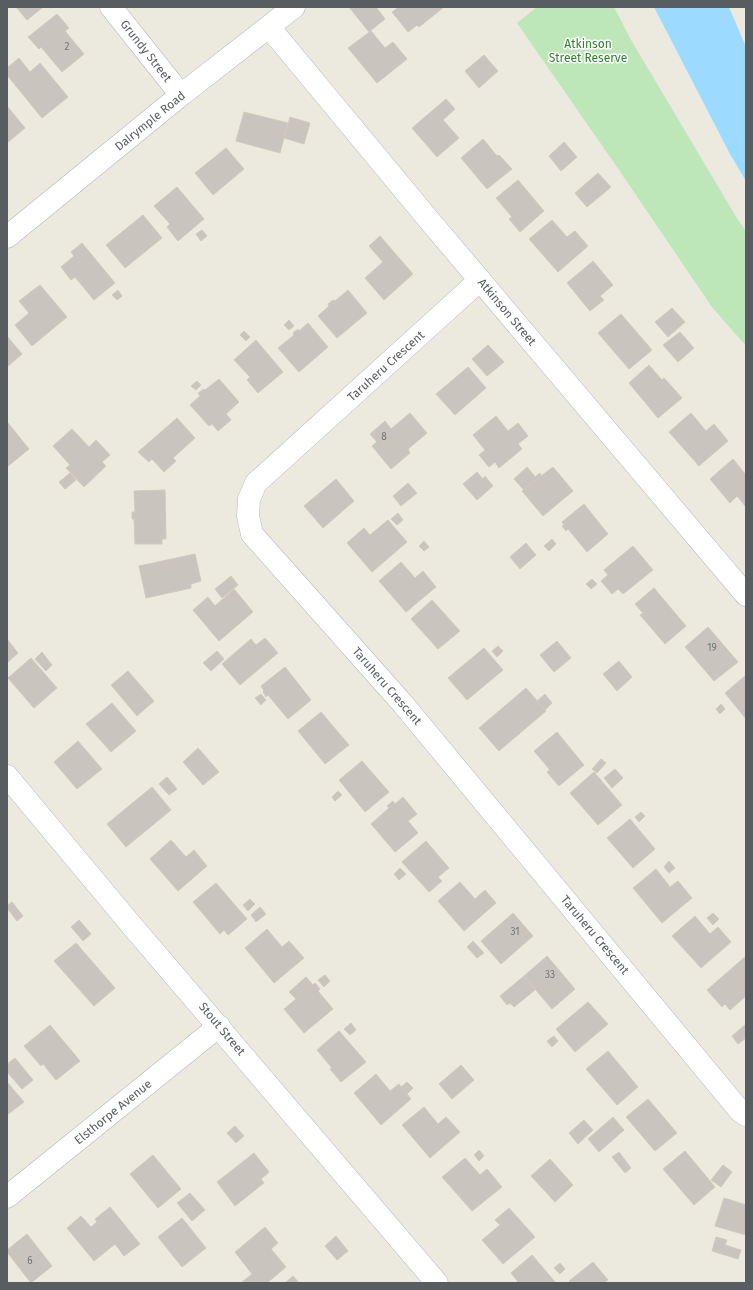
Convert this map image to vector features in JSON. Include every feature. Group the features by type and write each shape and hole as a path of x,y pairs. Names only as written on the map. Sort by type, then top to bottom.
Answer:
{"street":[{"name":"Grundy Street","path":"111,7 181,95"},
{"name":"Dalrymple Road","path":"7,237 181,95 269,28 294,7"},
{"name":"Atkinson Street","path":"269,28 746,595"},
{"name":"Taruheru Crescent","path":"480,280 256,483 249,499 248,516 252,534 403,704 740,1110 746,1115"},
{"name":"Stout Street","path":"7,776 437,1283"},
{"name":"Elsthorpe Avenue","path":"7,1198 219,1026"}],"green space":[{"name":"Atkinson Street Reserve","path":"537,7 614,7 631,40 746,231 746,346 712,307 517,23"}],"water":[{"path":"654,7 729,7 746,47 746,181 730,154"}],"building":[{"path":"16,7 43,7 27,20"},
{"path":"349,7 376,7 385,19 369,32"},
{"path":"399,7 444,7 419,27 417,25 408,32 392,12"},
{"path":"57,14 69,28 65,31 84,54 62,72 41,47 39,49 28,37"},
{"path":"371,31 385,48 393,42 407,59 377,83 348,48"},
{"path":"484,55 498,71 479,88 465,71"},
{"path":"19,58 30,72 40,63 68,97 42,118 7,75 7,68"},
{"path":"446,99 455,109 443,120 459,138 437,157 412,128"},
{"path":"7,106 25,128 7,143"},
{"path":"244,112 288,123 280,153 236,141"},
{"path":"290,117 310,123 304,144 284,138"},
{"path":"483,139 497,156 499,155 512,169 487,189 461,158"},
{"path":"564,142 577,157 561,171 549,156"},
{"path":"226,148 244,169 213,195 195,173"},
{"path":"598,173 611,187 587,207 575,193"},
{"path":"518,180 544,211 520,232 509,219 512,217 496,198"},
{"path":"177,187 204,219 178,241 167,227 170,224 154,206"},
{"path":"143,215 162,238 125,268 106,245"},
{"path":"552,220 567,237 575,231 588,246 558,272 529,239"},
{"path":"202,230 207,236 201,241 196,234"},
{"path":"380,236 413,274 384,300 365,278 383,262 369,246"},
{"path":"82,243 115,283 94,300 75,277 71,280 61,267 74,256 71,252"},
{"path":"593,261 613,285 600,296 604,300 590,311 567,283"},
{"path":"40,285 67,317 32,346 15,325 29,313 19,301"},
{"path":"118,290 122,296 117,300 112,295"},
{"path":"348,290 367,313 337,338 318,316 329,306 328,304 333,300 335,301"},
{"path":"672,308 685,322 668,337 655,322"},
{"path":"621,314 652,350 629,369 598,333"},
{"path":"289,320 294,326 289,330 284,325"},
{"path":"308,323 328,347 299,372 278,348 294,335 293,333 298,329 299,331"},
{"path":"244,331 250,337 246,341 240,335"},
{"path":"680,332 694,348 678,362 663,345"},
{"path":"7,336 22,354 7,367"},
{"path":"256,340 283,372 258,393 247,380 250,377 234,360"},
{"path":"488,345 504,362 487,376 472,359"},
{"path":"649,365 662,380 664,378 682,398 658,418 629,383"},
{"path":"468,367 486,388 455,415 436,394"},
{"path":"219,379 239,402 226,414 231,420 218,431 212,424 209,426 190,405 200,396 198,393 204,389 205,390"},
{"path":"197,381 201,385 196,390 191,386"},
{"path":"410,413 427,433 408,449 410,453 391,469 372,446 377,442 370,434 385,421 391,429"},
{"path":"691,413 706,431 714,424 728,441 699,466 669,432"},
{"path":"496,416 508,431 518,423 528,436 518,444 522,449 499,468 495,462 489,467 479,455 485,450 473,435"},
{"path":"177,418 195,438 173,458 176,461 164,472 152,459 149,462 138,452"},
{"path":"8,423 29,449 7,467 7,424"},
{"path":"72,429 89,447 96,440 110,455 102,462 106,466 84,487 66,468 70,465 53,446"},
{"path":"733,459 746,475 746,507 737,496 730,503 710,479"},
{"path":"527,467 537,479 524,490 514,479"},
{"path":"553,467 573,491 543,516 522,491 537,479 535,477 540,473 541,476"},
{"path":"477,472 483,479 485,476 493,486 477,500 463,484"},
{"path":"70,473 76,480 65,489 59,482"},
{"path":"336,479 354,501 323,528 304,506"},
{"path":"408,483 417,493 401,506 393,496"},
{"path":"165,490 166,539 162,539 162,544 135,544 134,519 132,519 132,512 135,512 134,491"},
{"path":"584,504 608,534 587,552 568,529 566,531 562,526 564,525 562,522"},
{"path":"398,513 403,520 397,525 391,519"},
{"path":"388,520 407,542 372,572 347,543 364,528 370,535"},
{"path":"552,539 556,544 549,551 544,546"},
{"path":"424,541 429,547 424,551 419,546"},
{"path":"526,543 536,555 520,569 510,557"},
{"path":"633,546 653,570 623,594 618,589 612,594 601,581 608,575 604,570"},
{"path":"195,554 201,581 191,584 191,588 146,598 139,566"},
{"path":"401,562 415,578 423,571 436,587 406,612 379,581"},
{"path":"231,576 238,585 222,598 215,589"},
{"path":"592,579 597,584 591,589 586,584"},
{"path":"654,588 686,626 665,644 640,615 643,613 635,604"},
{"path":"234,589 253,612 219,641 193,610 208,597 215,606"},
{"path":"432,600 460,631 438,649 411,619"},
{"path":"708,627 738,662 714,681 685,647"},
{"path":"265,638 278,653 240,685 222,664 251,639 256,645"},
{"path":"7,639 18,653 7,663"},
{"path":"557,641 571,658 554,672 540,655"},
{"path":"498,646 503,651 497,657 492,651"},
{"path":"484,648 503,670 467,700 448,678"},
{"path":"217,651 224,659 211,671 203,663"},
{"path":"42,652 52,665 46,671 35,659"},
{"path":"31,658 57,688 34,708 8,678"},
{"path":"619,661 632,677 617,691 603,674"},
{"path":"285,667 311,700 288,719 268,695 266,697 261,686"},
{"path":"128,671 154,701 137,716 111,685"},
{"path":"746,675 746,719 725,693"},
{"path":"526,688 546,711 499,751 479,728"},
{"path":"261,694 266,700 261,705 255,698"},
{"path":"545,694 552,703 545,710 537,701"},
{"path":"112,703 136,731 111,752 86,724"},
{"path":"721,704 725,709 720,714 716,709"},
{"path":"321,712 349,745 325,764 298,731"},
{"path":"557,732 584,765 559,786 547,772 550,770 534,751"},
{"path":"78,741 102,769 77,789 54,762"},
{"path":"198,748 219,772 203,785 183,762"},
{"path":"601,759 606,763 597,773 592,769"},
{"path":"362,761 389,792 365,812 339,780"},
{"path":"615,769 623,778 612,788 604,778"},
{"path":"594,772 622,805 598,825 570,793"},
{"path":"167,777 177,789 169,795 159,784"},
{"path":"152,787 171,810 126,847 107,824"},
{"path":"338,791 342,795 335,801 332,797"},
{"path":"403,797 417,814 408,821 418,833 395,852 371,824 389,808 387,806 393,801 395,804"},
{"path":"641,812 645,816 639,822 635,817"},
{"path":"630,819 655,849 633,868 607,838"},
{"path":"171,840 186,857 194,850 207,866 178,891 150,859"},
{"path":"426,841 449,868 438,877 442,881 429,892 402,862"},
{"path":"669,861 675,868 669,873 664,867"},
{"path":"400,868 406,874 399,880 394,874"},
{"path":"656,869 670,887 678,881 692,898 662,923 633,888"},
{"path":"460,882 475,899 485,890 496,903 464,931 438,901"},
{"path":"216,883 247,919 228,935 224,930 220,934 193,902"},
{"path":"250,899 255,904 248,911 243,905"},
{"path":"12,902 23,916 17,921 7,908 7,906"},
{"path":"260,907 266,914 256,922 251,915"},
{"path":"513,913 533,936 501,964 481,941"},
{"path":"713,913 719,919 713,925 707,918"},
{"path":"695,916 710,934 718,927 731,942 701,968 672,936"},
{"path":"79,920 91,934 83,941 71,927"},
{"path":"267,929 282,947 289,941 304,958 274,983 245,948"},
{"path":"473,941 484,953 477,958 467,947"},
{"path":"76,943 115,988 94,1006 54,961"},
{"path":"547,956 575,989 552,1009 524,976"},
{"path":"746,956 746,996 730,1010 725,1004 722,1007 707,990"},
{"path":"325,975 330,981 324,987 318,980"},
{"path":"524,976 535,990 514,1007 510,1003 507,1005 500,996"},
{"path":"306,977 313,985 315,983 320,989 318,991 333,1009 304,1033 284,1009 296,999 289,992"},
{"path":"588,1002 608,1024 575,1052 556,1029"},
{"path":"351,1023 356,1030 350,1035 344,1029"},
{"path":"746,1024 746,1038 738,1044 732,1036"},
{"path":"50,1025 80,1061 56,1080 43,1064 41,1066 24,1046"},
{"path":"339,1031 366,1062 341,1082 317,1050"},
{"path":"554,1036 558,1041 552,1047 547,1041"},
{"path":"608,1051 638,1087 617,1105 586,1069"},
{"path":"15,1058 33,1080 22,1089 7,1072 7,1064"},
{"path":"461,1065 474,1080 452,1099 439,1084"},
{"path":"376,1074 390,1091 399,1084 411,1099 381,1125 354,1093"},
{"path":"7,1082 24,1102 7,1115"},
{"path":"407,1082 413,1088 407,1094 401,1087"},
{"path":"648,1099 677,1133 655,1151 626,1117"},
{"path":"424,1107 438,1124 446,1117 460,1132 430,1158 402,1125"},
{"path":"613,1117 624,1130 599,1152 588,1139"},
{"path":"584,1120 593,1130 578,1144 569,1133"},
{"path":"235,1126 244,1136 236,1143 227,1133"},
{"path":"479,1150 484,1156 479,1161 474,1155"},
{"path":"685,1151 715,1187 694,1205 663,1169"},
{"path":"619,1152 631,1168 625,1173 612,1157"},
{"path":"254,1153 269,1172 261,1179 264,1183 235,1206 217,1182"},
{"path":"153,1155 181,1189 158,1208 130,1174"},
{"path":"465,1158 480,1175 487,1169 502,1187 472,1211 442,1177"},
{"path":"550,1159 573,1185 555,1202 531,1176"},
{"path":"723,1165 732,1172 721,1187 711,1180"},
{"path":"190,1193 205,1210 192,1221 177,1203"},
{"path":"724,1198 746,1205 746,1235 715,1226"},
{"path":"110,1207 140,1244 124,1256 115,1244 94,1261 67,1228 81,1216 91,1227 97,1222 95,1219"},
{"path":"509,1208 535,1237 503,1264 482,1240 500,1225 495,1220"},
{"path":"182,1218 206,1248 182,1267 158,1237"},
{"path":"265,1227 278,1243 271,1249 286,1267 267,1283 241,1283 252,1274 235,1252"},
{"path":"27,1234 52,1266 31,1283 7,1252 7,1250"},
{"path":"336,1236 348,1251 337,1260 325,1246"},
{"path":"716,1237 727,1240 725,1245 741,1250 738,1259 712,1251"},
{"path":"532,1255 556,1283 519,1283 511,1273"},
{"path":"593,1262 608,1280 604,1283 571,1283 569,1281"},
{"path":"560,1263 565,1269 560,1274 554,1268"},
{"path":"293,1276 299,1283 285,1283"}]}
